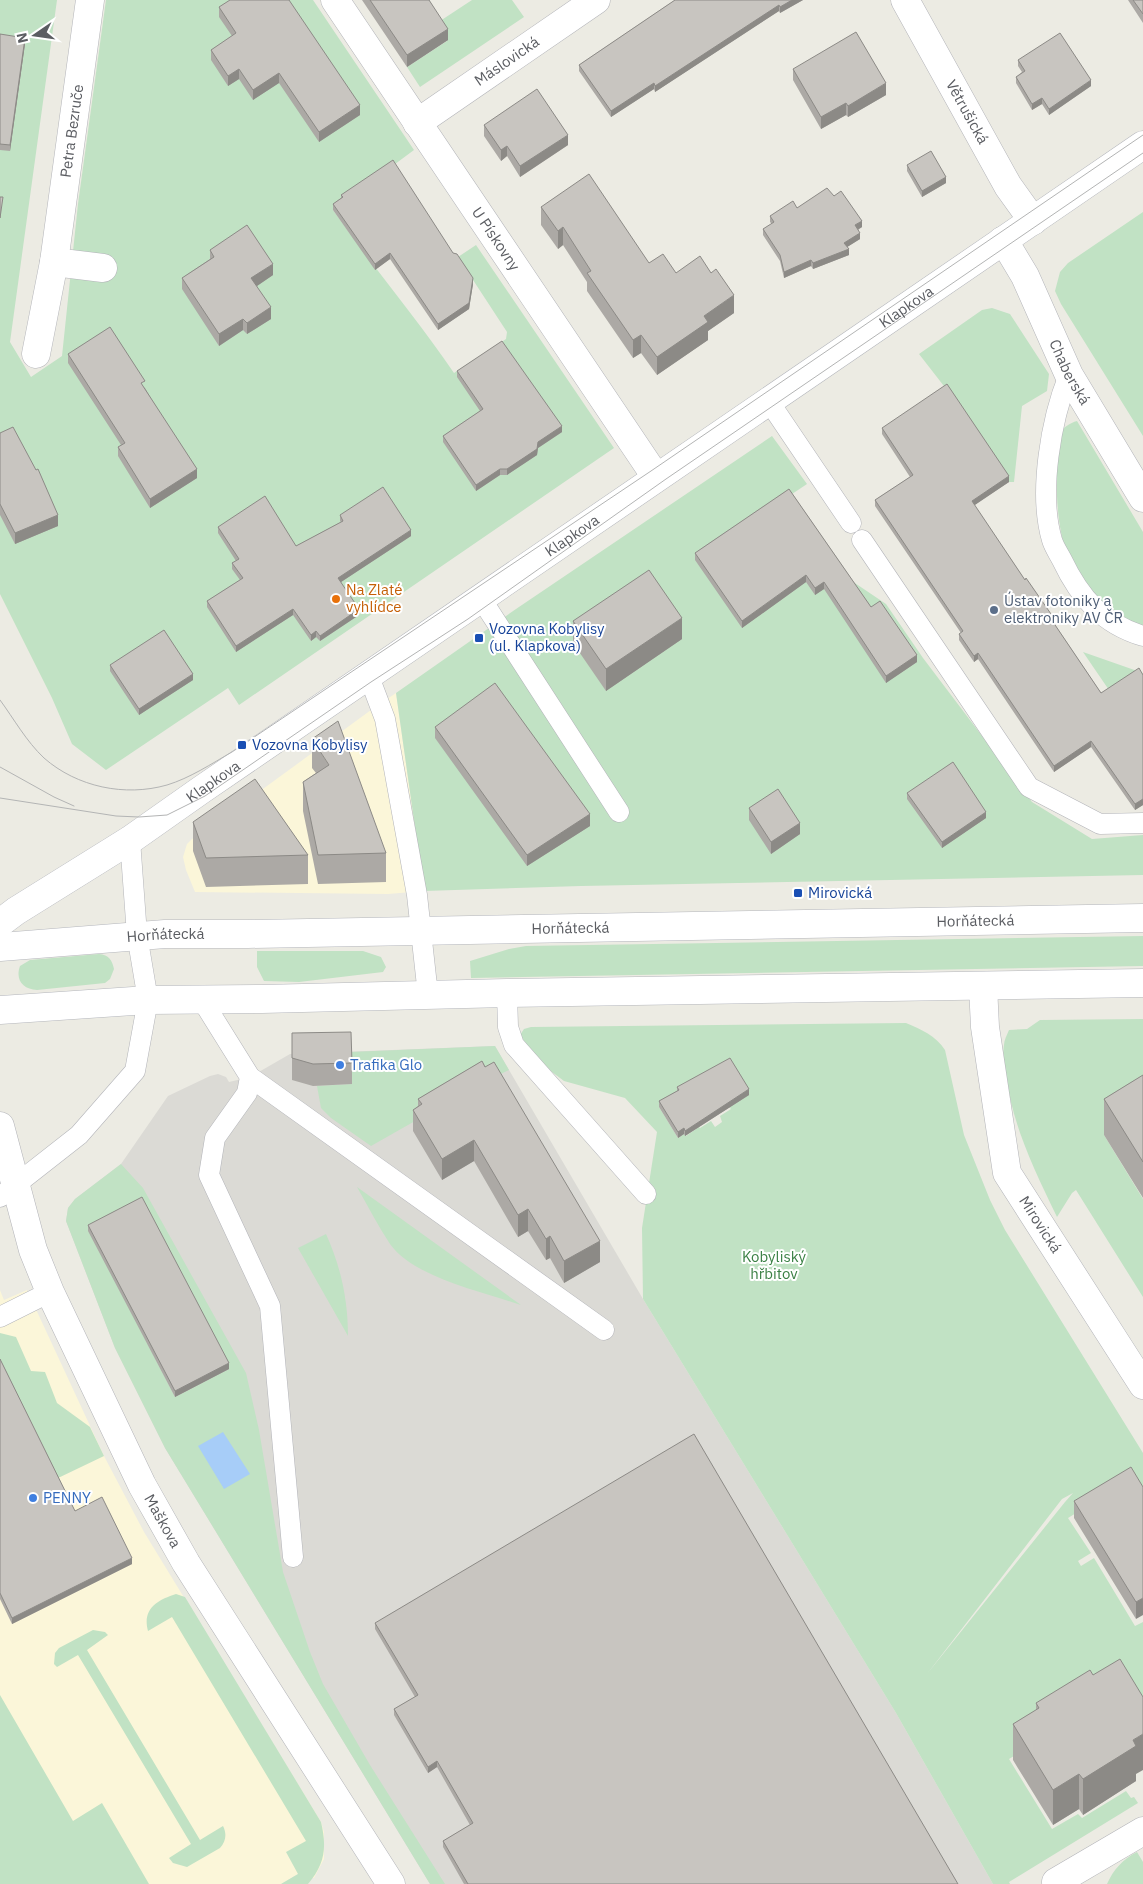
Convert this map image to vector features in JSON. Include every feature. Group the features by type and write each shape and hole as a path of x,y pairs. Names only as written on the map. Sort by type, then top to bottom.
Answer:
{"street":[{"name":"Petra Bezruče","path":"36,354 54,262 90,0"},
{"name":"U Pískovny","path":"335,0 656,477"},
{"name":"Máslovická","path":"417,123 596,0"},
{"name":"Větrušická","path":"905,0 1008,186 1033,221"},
{"name":"Klapkova","path":"0,923 16,911 130,840 480,597 1143,145"},
{"name":"Chaberská","path":"1002,241 1025,276 1069,375 1143,498"},
{"path":"54,262 104,268"},
{"name":"Horňátecká","path":"0,947 137,935 1143,918"},
{"path":"0,1010 148,1000 1143,983"},
{"name":"Mirovická","path":"983,986 984,1027 1007,1173 1143,1385"},
{"name":"Maškova","path":"0,1126 8,1192 50,1292 142,1486 186,1563 391,1884"},
{"path":"1057,1884 1056,1882 1143,1830"}],"lane":[{"path":"1069,375 1063,388 1049,452 1046,501 1052,540 1070,578 1100,614 1125,630 1143,636"},
{"path":"768,400 851,523"},
{"path":"862,540 1029,787 1100,824 1143,823"},
{"path":"480,597 619,812"},
{"path":"368,674 385,719 417,895 428,995"},
{"path":"8,1192 79,1135 135,1071 148,1000 137,935 130,840"},
{"path":"507,993 508,1027 514,1045 646,1194"},
{"path":"202,1000 250,1077 604,1330"},
{"path":"250,1077 248,1093 215,1138 209,1175 270,1306 293,1557"},
{"path":"0,1317 50,1292"}],"shaded area":[{"path":"396,693 424,891 388,894 195,892 183,857 187,844 192,839"},
{"path":"495,1046 643,1299 896,1713 993,1884 430,1884 165,1448 115,1348 66,1221 68,1208 75,1199 121,1164 168,1096 210,1076 218,1074 226,1077 229,1082 250,1077 290,1054"},
{"path":"0,1290 4,1300 27,1290 104,1456 144,1532 321,1822 324,1832 324,1859 314,1878 298,1874 281,1884 132,1884 75,1828 0,1803"}],"green space":[{"path":"0,0 57,0 10,342 31,377 62,356 78,204 106,0 313,0 414,150 333,210 454,373 506,339 507,332 458,257 476,245 614,448 239,705 228,688 106,770 72,744 52,698 0,594"},
{"path":"472,0 512,0 524,17 420,87 407,67 447,41 437,23"},
{"path":"1143,212 1143,436 1061,304 1055,291 1060,272 1068,263"},
{"path":"992,308 1010,314 1049,374 1047,391 1022,406 1014,482 1009,482 947,390 919,354 982,310"},
{"path":"1077,421 1143,532 1143,628 1106,608 1092,595 1078,577 1065,549 1057,500 1058,441 1063,429"},
{"path":"772,436 807,484 789,496 843,575 886,604 923,658 1032,802 1092,839 1143,835 1143,875 581,886 424,891 396,693 516,609"},
{"path":"1083,652 1143,673 1143,681 1111,693"},
{"path":"1143,936 1143,966 471,978 470,961 509,949 526,946"},
{"path":"257,951 363,951 381,957 386,967 383,972 299,982 264,981 257,967"},
{"path":"99,954 110,958 114,969 110,979 105,983 37,990 24,986 19,979 20,966 30,960"},
{"path":"1143,1019 1143,1111 1104,1135 1143,1199 1143,1297 1076,1190 1072,1193 1057,1217 1019,1131 1009,1095 1003,1053 1004,1041 1009,1030 1027,1029 1040,1020"},
{"name":"Kobyliský hřbitov","path":"906,1023 937,1040 945,1050 964,1135 990,1200 1005,1230 1143,1453 1143,1493 1133,1478 1068,1518 1091,1553 1078,1561 1081,1566 1094,1558 1135,1626 1143,1622 1143,1727 1035,1743 1009,1759 1052,1829 1078,1814 1082,1818 1126,1791 1138,1803 1009,1882 1010,1884 993,1884 896,1713 643,1299 642,1228 657,1132 625,1098 564,1081 552,1072 531,1051 520,1035 524,1029 531,1027","holes":["677,1097 729,1107 731,1109 720,1116 722,1122 715,1127 711,1121 700,1128 698,1126 686,1136 684,1134 678,1138 659,1107","1073,1493 1065,1502 927,1674 1062,1499"]},
{"path":"495,1046 509,1070 482,1083 371,1146 331,1118 321,1108 317,1086 352,1084 350,1052"},
{"path":"121,1164 143,1188 246,1373 259,1430 283,1572 310,1652 323,1684 370,1765 445,1884 430,1884 165,1448 115,1348 66,1221 68,1208 75,1199","holes":["89,1231 229,1369 175,1397"]},
{"path":"357,1187 521,1305 450,1282 415,1266 401,1256 390,1244"},
{"path":"326,1234 343,1284 348,1336 298,1248"},
{"path":"0,1333 16,1337 31,1371 45,1372 57,1403 90,1427 104,1456 56,1479 0,1367"},
{"path":"176,1594 185,1597 321,1822 324,1839 323,1855 314,1877 308,1884 281,1884 298,1874 286,1852 306,1841 172,1617 148,1631 147,1617 149,1611 163,1599"},
{"path":"93,1630 105,1632 108,1635 87,1650 200,1840 223,1826 225,1837 224,1843 220,1848 187,1867 173,1863 169,1858 191,1844 78,1655 57,1667 54,1664 55,1653 59,1648"},
{"path":"0,1695 73,1821 102,1803 149,1884 0,1884"},
{"path":"1137,1852 1143,1862 1143,1884 1107,1884 1119,1865"}],"water":[{"path":"223,1432 250,1474 224,1489 198,1446"}],"building":[{"path":"230,0 289,0 360,105 319,132 279,73 253,90 239,69 228,76 211,50 236,33 219,7"},
{"path":"370,0 429,0 448,29 407,55"},
{"path":"675,0 792,0 780,7 779,5 655,86 654,83 611,111 579,65"},
{"path":"1133,0 1143,0 1143,14"},
{"path":"856,32 886,83 848,106 846,103 821,117 793,69"},
{"path":"1060,33 1091,80 1049,109 1042,98 1032,104 1016,77 1025,71 1018,60"},
{"path":"0,34 25,38 10,145 0,144"},
{"path":"537,89 568,135 520,166 507,146 501,150 484,125"},
{"path":"931,151 946,177 922,191 907,165"},
{"path":"393,160 453,253 457,254 473,278 469,303 438,324 390,253 375,264 333,204 343,197 341,195"},
{"path":"589,174 649,263 663,254 676,273 700,256 711,273 716,269 734,295 704,316 708,322 657,357 641,335 633,340 587,273 591,271 563,227 558,231 541,207"},
{"path":"827,188 834,196 841,191 862,221 855,225 860,233 844,243 849,249 813,263 811,260 784,272 780,255 763,229 774,222 770,216 793,201 797,208"},
{"path":"0,197 3,197 0,218"},
{"path":"247,225 273,264 251,278 271,307 247,323 243,319 219,334 182,278 214,257 210,250"},
{"path":"110,327 145,381 141,383 197,469 150,499 118,447 125,443 68,354"},
{"path":"502,341 562,426 538,442 537,449 507,469 500,469 476,485 443,436 483,409 457,371"},
{"name":"Ústav fotoniky a elektroniky AV ČR","path":"947,384 1009,476 972,501 1025,580 1026,578 1051,614 1049,616 1101,693 1139,668 1143,675 1143,799 1135,804 1091,741 1054,766 978,653 974,656 959,634 963,631 875,500 913,475 882,428"},
{"path":"13,427 36,470 38,469 58,515 15,533 0,504 0,433"},
{"path":"383,487 411,530 338,578 359,609 320,636 316,631 311,635 293,609 236,646 207,601 243,578 232,563 239,559 218,527 265,496 296,546 343,521 340,515"},
{"path":"789,489 871,607 880,601 917,655 886,676 824,582 815,588 806,575 742,621 695,553"},
{"path":"649,570 682,618 606,669 573,621"},
{"path":"164,630 193,674 139,709 110,665"},
{"path":"495,683 590,814 527,855 435,727"},
{"path":"338,721 386,853 318,855 303,782 329,765 312,739"},
{"path":"953,762 986,812 942,842 907,793"},
{"path":"255,779 308,855 206,858 193,822"},
{"path":"778,789 800,823 771,842 749,808"},
{"path":"351,1032 352,1063 313,1064 292,1058 292,1033"},
{"path":"730,1058 749,1089 685,1131 684,1128 678,1132 659,1101 679,1090 677,1087"},
{"path":"482,1061 485,1067 494,1062 600,1241 564,1261 550,1236 546,1239 528,1209 518,1215 474,1140 442,1159 413,1110 422,1104 418,1099"},
{"path":"1143,1075 1143,1162 1104,1099"},
{"path":"142,1197 229,1363 175,1391 88,1225"},
{"name":"PENNY","path":"0,1359 75,1511 102,1497 132,1558 12,1618 0,1593"},
{"path":"694,1434 958,1884 468,1884 443,1841 473,1823 437,1761 428,1767 394,1709 418,1695 375,1623"},
{"path":"1131,1467 1143,1487 1143,1598 1136,1602 1074,1501"},
{"path":"1120,1659 1143,1697 1143,1734 1133,1740 1136,1746 1083,1779 1079,1774 1053,1790 1013,1724 1039,1708 1036,1703 1090,1670 1093,1675"}],"tram line":[{"path":"0,700 26,737 44,758 57,768 86,782 102,787 135,790 167,785 192,775 232,752 651,471 1143,135"},
{"path":"0,798 116,816 139,817 167,815 205,796 371,682 468,619 666,479 1143,153"},
{"path":"0,767 74,806"}],"place":[{"name":"Na Zlaté vyhlídce","path":"336,599"},
{"name":"Ústav fotoniky a elektroniky AV ČR","path":"994,610"},
{"name":"Vozovna Kobylisy (ul. Klapkova)","path":"479,638"},
{"name":"Vozovna Kobylisy","path":"242,745"},
{"name":"Mirovická","path":"798,893"},
{"name":"Trafika Glo","path":"340,1065"},
{"name":"PENNY","path":"33,1498"}]}
